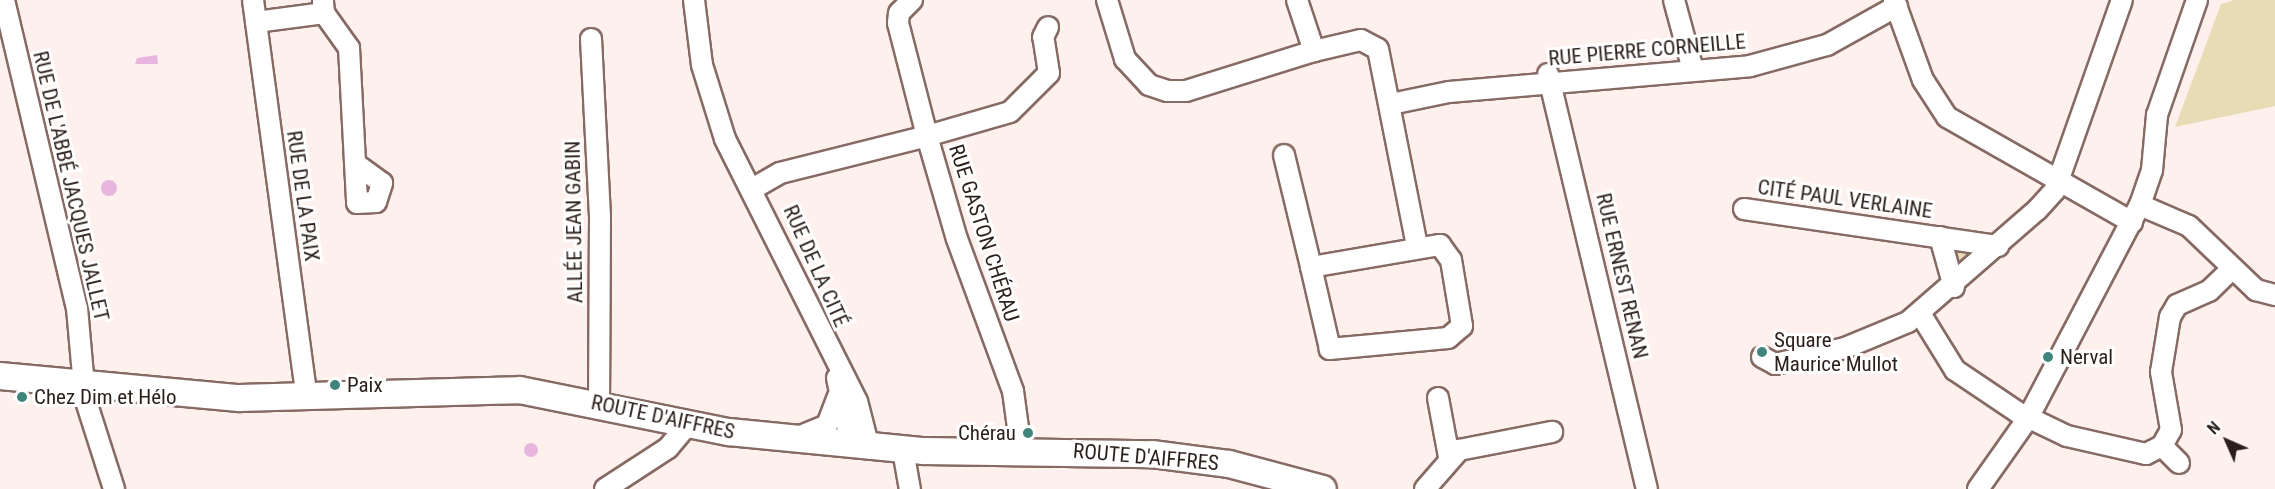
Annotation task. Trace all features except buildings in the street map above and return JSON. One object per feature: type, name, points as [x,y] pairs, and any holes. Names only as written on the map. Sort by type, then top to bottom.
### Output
[{"type":"main road","name":"ROUTE D'AIFFRES","points":[[0,376],[193,396],[307,398],[520,390],[689,423],[790,439],[903,450],[1021,450],[1201,459],[1310,488]]},
{"type":"street","name":"RUE DE L'ABBÉ JACQUES JALLET","points":[[4,0],[76,308],[85,384],[114,489]]},
{"type":"street","name":"RUE DE LA PAIX","points":[[253,0],[307,398]]},
{"type":"street","name":"RUE DE LA CITÉ","points":[[694,0],[702,65],[722,127],[749,166],[754,188],[834,363],[857,401],[864,447]]},
{"type":"street","points":[[912,0],[899,13],[898,23],[927,136],[1010,112],[1049,74],[1043,38],[1048,27]]},
{"type":"street","points":[[1107,0],[1125,59],[1149,85],[1167,91],[1186,90],[1351,40],[1371,43],[1383,59],[1417,246]]},
{"type":"street","points":[[1297,0],[1314,51]]},
{"type":"street","points":[[1674,0],[1693,70]]},
{"type":"street","points":[[1770,360],[1845,348],[1921,315],[1998,246],[2055,190],[2056,179],[2122,0]]},
{"type":"street","points":[[1978,489],[2028,418],[2136,214],[2152,170],[2157,115],[2197,0]]},
{"type":"street","points":[[1895,3],[1938,108],[2056,179],[2136,214],[2189,226],[2261,294],[2275,295]]},
{"type":"street","name":"RUE PIERRE CORNEILLE","points":[[1391,104],[1449,92],[1550,79],[1750,66],[1803,53],[1895,3]]},
{"type":"street","points":[[256,22],[324,7],[349,48],[357,165]]},
{"type":"street","name":"ALLÉE JEAN GABIN","points":[[591,39],[600,217],[599,404]]},
{"type":"street","name":"RUE ERNEST RENAN","points":[[1550,79],[1647,489]]},
{"type":"street","name":"RUE GASTON CHÉRAU","points":[[754,188],[780,172],[927,136],[957,239],[1013,391],[1021,450]]},
{"type":"street","points":[[1284,154],[1330,349],[1448,338],[1464,321],[1449,254],[1440,244],[1417,246],[1311,267]]},
{"type":"street","name":"CITÉ PAUL VERLAINE","points":[[1744,209],[1998,246]]},
{"type":"street","name":"CITÉ PAUL VERLAINE","points":[[1940,237],[1954,287]]},
{"type":"street","points":[[1921,315],[1955,370],[2028,418],[2067,436],[2139,453],[2162,446],[2171,430],[2161,372],[2170,316],[2177,305],[2209,291],[2233,268]]},
{"type":"street","name":"RUE DE LA CITÉ","points":[[834,363],[846,423],[864,447]]},
{"type":"street","name":"RUE DE LA CITÉ","points":[[790,439],[826,425],[837,411],[839,387]]},
{"type":"street","points":[[1438,398],[1449,457]]},
{"type":"street","points":[[605,489],[668,448],[689,423]]},
{"type":"street","points":[[1425,489],[1449,457],[1475,444],[1552,432]]},
{"type":"street","points":[[2162,446],[2179,463]]},
{"type":"street","points":[[903,450],[910,489]]},
{"type":"shaded area","points":[[2234,0],[2275,0],[2275,106],[2175,127],[2221,4]]},
{"type":"shaded area","points":[[157,55],[158,64],[135,64],[137,58]]},
{"type":"shaded area","points":[[109,180],[115,182],[117,188],[115,194],[109,196],[103,194],[101,188],[103,182]]},
{"type":"shaded area","points":[[1954,247],[1974,253],[1959,270],[1951,250]]},
{"type":"shaded area","points":[[531,443],[536,445],[538,450],[536,455],[531,457],[526,455],[524,450],[526,445]]},
{"type":"place","name":"Square Maurice Mullot","points":[[1762,352]]},
{"type":"place","name":"Nerval","points":[[2048,357]]},
{"type":"place","name":"Paix","points":[[335,385]]},
{"type":"place","name":"Chez Dim et Hélo","points":[[22,397]]},
{"type":"place","name":"Chérau","points":[[1028,433]]}]
